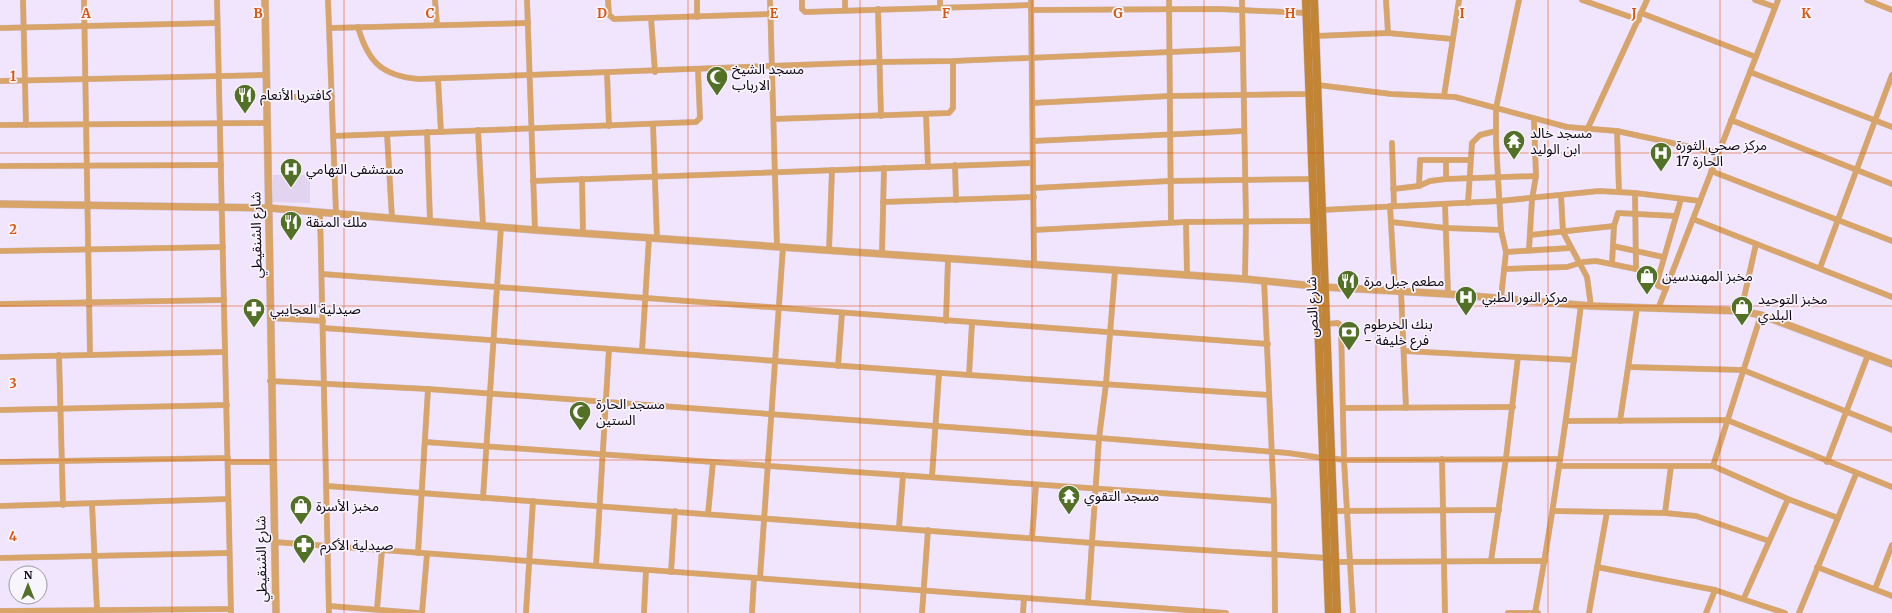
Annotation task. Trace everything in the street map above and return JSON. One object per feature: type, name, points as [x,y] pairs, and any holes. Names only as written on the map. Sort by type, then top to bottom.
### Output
[{"type":"main road","name":"شارع النص","points":[[1306,0],[1315,91],[1322,210],[1321,287],[1329,613]]},
{"type":"main road","name":"شارع النص","points":[[1314,0],[1316,36],[1314,179],[1315,221],[1326,324],[1328,361],[1326,458],[1333,511],[1337,613]]},
{"type":"street","points":[[23,0],[26,124]]},
{"type":"street","points":[[84,0],[90,355]]},
{"type":"street","points":[[0,610],[97,609],[125,611],[231,611],[217,0]]},
{"type":"street","name":"شارع الشنقيطي","points":[[265,0],[270,381],[276,613]]},
{"type":"street","points":[[328,0],[336,213]]},
{"type":"street","points":[[435,0],[437,25]]},
{"type":"street","points":[[527,0],[535,230]]},
{"type":"street","points":[[608,0],[609,15],[612,19],[771,14]]},
{"type":"street","points":[[697,0],[697,17]]},
{"type":"street","points":[[752,613],[764,518],[780,308],[780,247],[775,172],[770,0]]},
{"type":"street","points":[[802,0],[803,11],[1031,5],[1307,13]]},
{"type":"street","points":[[845,0],[845,10]]},
{"type":"street","points":[[940,0],[940,8]]},
{"type":"street","points":[[1169,0],[1171,222]]},
{"type":"street","points":[[1242,0],[1243,131],[1246,220],[1245,279]]},
{"type":"street","points":[[1386,0],[1388,33]]},
{"type":"street","points":[[1444,96],[1459,0]]},
{"type":"street","points":[[1501,298],[1506,252],[1501,230],[1496,108],[1519,0]]},
{"type":"street","points":[[1582,0],[1638,20]]},
{"type":"street","points":[[1586,130],[1647,0]]},
{"type":"street","points":[[1755,0],[1775,7]]},
{"type":"street","points":[[1658,309],[1778,0]]},
{"type":"street","points":[[1867,0],[1892,10]]},
{"type":"street","points":[[1031,5],[1034,266]]},
{"type":"street","points":[[878,9],[881,116]]},
{"type":"street","points":[[1641,13],[1756,57]]},
{"type":"street","points":[[651,18],[654,72]]},
{"type":"street","points":[[330,28],[528,22]]},
{"type":"street","points":[[0,28],[217,23]]},
{"type":"street","points":[[358,27],[363,46],[369,56],[384,69],[408,78],[438,79],[654,72],[879,62],[953,61],[1242,49]]},
{"type":"street","points":[[1316,36],[1388,33],[1452,39]]},
{"type":"street","points":[[774,119],[948,113],[953,111],[953,61]]},
{"type":"street","points":[[333,136],[696,122],[699,120],[698,70]]},
{"type":"street","points":[[1750,72],[1892,127]]},
{"type":"street","points":[[606,73],[609,126]]},
{"type":"street","points":[[0,81],[265,75]]},
{"type":"street","points":[[1820,268],[1892,75]]},
{"type":"street","points":[[438,79],[441,132]]},
{"type":"street","points":[[1032,103],[1315,91],[1444,96],[1469,100],[1534,120],[1586,130],[1617,131],[1718,153]]},
{"type":"street","points":[[266,97],[332,97]]},
{"type":"street","points":[[926,114],[928,166]]},
{"type":"street","points":[[1529,250],[1532,199],[1536,176],[1534,120]]},
{"type":"street","points":[[1731,120],[1892,184]]},
{"type":"street","points":[[0,125],[266,123]]},
{"type":"street","points":[[653,124],[657,238]]},
{"type":"street","points":[[478,130],[483,225]]},
{"type":"street","points":[[1033,141],[1243,131]]},
{"type":"street","points":[[1468,203],[1471,148],[1474,139],[1480,135],[1496,131]]},
{"type":"street","points":[[1617,131],[1619,192]]},
{"type":"street","points":[[427,132],[430,221]]},
{"type":"street","points":[[387,134],[392,218]]},
{"type":"street","points":[[1392,143],[1393,189],[1391,222],[1405,352],[1406,408]]},
{"type":"street","points":[[1419,186],[1419,160],[1470,160]]},
{"type":"street","points":[[1446,160],[1446,179]]},
{"type":"street","points":[[533,181],[1033,163]]},
{"type":"street","points":[[0,166],[221,165]]},
{"type":"street","points":[[955,166],[956,200]]},
{"type":"street","points":[[882,254],[884,168]]},
{"type":"street","points":[[829,250],[832,170]]},
{"type":"street","points":[[1711,171],[1892,241]]},
{"type":"street","points":[[1393,189],[1419,186],[1430,181],[1446,179],[1536,176]]},
{"type":"street","points":[[582,179],[583,233]]},
{"type":"street","points":[[1034,188],[1170,181],[1314,179]]},
{"type":"street","points":[[1322,210],[1532,199],[1593,192],[1636,193],[1700,201]]},
{"type":"street","points":[[1636,193],[1634,213],[1636,269]]},
{"type":"street","points":[[1561,196],[1563,232],[1570,248],[1587,277],[1591,306]]},
{"type":"street","points":[[883,202],[1034,197]]},
{"type":"street","points":[[1666,290],[1658,286],[1658,276],[1680,199]]},
{"type":"street","points":[[0,204],[222,206],[268,208],[502,226],[535,230],[829,250],[1034,266],[1264,280],[1321,287],[1448,294],[1591,306],[1741,311],[1761,315],[1892,364]]},
{"type":"street","points":[[1445,204],[1448,294]]},
{"type":"street","points":[[320,212],[329,613]]},
{"type":"street","points":[[1612,264],[1614,226],[1618,213],[1675,216]]},
{"type":"street","points":[[1693,219],[1892,297]]},
{"type":"street","points":[[1034,230],[1171,222],[1246,220],[1315,221]]},
{"type":"street","points":[[1186,222],[1187,275]]},
{"type":"street","points":[[1391,222],[1446,228],[1501,230]]},
{"type":"street","points":[[483,498],[502,226]]},
{"type":"street","points":[[1530,235],[1614,226]]},
{"type":"street","points":[[642,351],[649,238]]},
{"type":"street","points":[[1741,311],[1756,244]]},
{"type":"street","points":[[1613,246],[1663,257]]},
{"type":"street","points":[[0,252],[223,248]]},
{"type":"street","points":[[1506,252],[1570,248]]},
{"type":"street","points":[[946,320],[948,259]]},
{"type":"street","points":[[1504,269],[1567,267],[1580,263],[1596,261],[1636,269],[1658,276]]},
{"type":"street","points":[[1088,602],[1099,438],[1106,384],[1115,271]]},
{"type":"street","points":[[322,274],[1268,344]]},
{"type":"street","points":[[1264,280],[1274,502],[1275,613]]},
{"type":"street","points":[[0,304],[224,300]]},
{"type":"street","points":[[1536,613],[1553,511],[1559,459],[1567,420],[1581,305]]},
{"type":"street","points":[[1620,421],[1637,308]]},
{"type":"street","points":[[838,366],[842,313]]},
{"type":"street","points":[[1713,466],[1726,420],[1761,315]]},
{"type":"street","points":[[270,318],[322,321]]},
{"type":"street","points":[[969,375],[972,323]]},
{"type":"street","points":[[1326,324],[1338,323],[1341,326],[1344,460],[1353,613]]},
{"type":"street","points":[[323,328],[838,366],[1270,395]]},
{"type":"street","points":[[596,566],[610,349]]},
{"type":"street","points":[[0,357],[226,352]]},
{"type":"street","points":[[1405,352],[1574,360]]},
{"type":"street","points":[[59,355],[63,505]]},
{"type":"street","points":[[1827,462],[1868,355]]},
{"type":"street","points":[[1491,561],[1513,407],[1518,357]]},
{"type":"street","points":[[1328,361],[1341,361]]},
{"type":"street","points":[[1629,368],[1743,370],[1892,430]]},
{"type":"street","points":[[932,477],[939,373]]},
{"type":"street","points":[[270,381],[428,388],[1099,438],[1272,452],[1344,460],[1506,458],[1559,459]]},
{"type":"street","points":[[418,553],[428,388]]},
{"type":"street","points":[[0,410],[227,404]]},
{"type":"street","points":[[1343,408],[1513,407]]},
{"type":"street","points":[[1567,420],[1726,420],[1856,474],[1892,487]]},
{"type":"street","points":[[425,442],[1274,502]]},
{"type":"street","points":[[1442,459],[1445,613]]},
{"type":"street","points":[[0,462],[228,460],[272,462]]},
{"type":"street","points":[[708,514],[713,462]]},
{"type":"street","points":[[1559,466],[1713,466],[1788,499],[1838,518]]},
{"type":"street","points":[[1665,513],[1672,466]]},
{"type":"street","points":[[1799,613],[1856,474]]},
{"type":"street","points":[[899,528],[903,475]]},
{"type":"street","points":[[1032,538],[1036,485]]},
{"type":"street","points":[[327,486],[1093,543],[1327,558]]},
{"type":"street","points":[[0,506],[228,499]]},
{"type":"street","points":[[1744,598],[1788,499]]},
{"type":"street","points":[[526,613],[533,501]]},
{"type":"street","points":[[92,504],[97,609]]},
{"type":"street","points":[[1333,511],[1499,510]]},
{"type":"street","points":[[671,572],[675,511]]},
{"type":"street","points":[[1553,511],[1665,513],[1703,517],[1769,541]]},
{"type":"street","points":[[1589,613],[1607,512]]},
{"type":"street","points":[[922,613],[928,530]]},
{"type":"street","points":[[274,542],[1088,602],[1191,612],[1226,613]]},
{"type":"street","points":[[1875,589],[1892,545]]},
{"type":"street","points":[[376,609],[382,550]]},
{"type":"street","points":[[0,558],[229,553]]},
{"type":"street","points":[[422,613],[427,554]]},
{"type":"street","points":[[1335,562],[1545,561]]},
{"type":"street","points":[[1597,567],[1715,590],[1744,598],[1785,613]]},
{"type":"street","points":[[1817,567],[1892,596]]},
{"type":"street","points":[[644,613],[646,570]]},
{"type":"street","points":[[1706,613],[1715,590]]},
{"type":"street","points":[[1023,613],[1024,598]]},
{"type":"street","points":[[329,606],[418,613]]},
{"type":"street","points":[[1508,613],[1539,613]]},
{"type":"shaded area","name":"مستشفى التهامي","points":[[273,175],[310,175],[310,203],[272,202]]},
{"type":"place","name":"مسجد الشيخ الارباب","points":[[717,96]]},
{"type":"place","name":"كافتريا الأنعام","points":[[245,114]]},
{"type":"place","name":"مسجد خالد ابن الوليد","points":[[1514,160]]},
{"type":"place","name":"مركز صحي الثورة الحارة 17","points":[[1661,172]]},
{"type":"place","name":"مستشفى التهامي","points":[[291,188]]},
{"type":"place","name":"ملك المنقة","points":[[291,242]]},
{"type":"place","name":"مخبز المهندسين","points":[[1647,296]]},
{"type":"place","name":"مطعم جبل مرة","points":[[1348,300]]},
{"type":"place","name":"مركز النور الطبي","points":[[1466,316]]},
{"type":"place","name":"مخبز التوحيد البلدي","points":[[1742,326]]},
{"type":"place","name":"صيدلية العجايبي","points":[[254,328]]},
{"type":"place","name":"بنك الخرطوم - فرع خليفة","points":[[1349,352]]},
{"type":"place","name":"مسجد الحارة الستين","points":[[580,432]]},
{"type":"place","name":"مسجد التقوي","points":[[1069,516]]},
{"type":"place","name":"مخبز الأسرة","points":[[301,526]]},
{"type":"place","name":"صيدلية الأكرم","points":[[304,564]]}]
